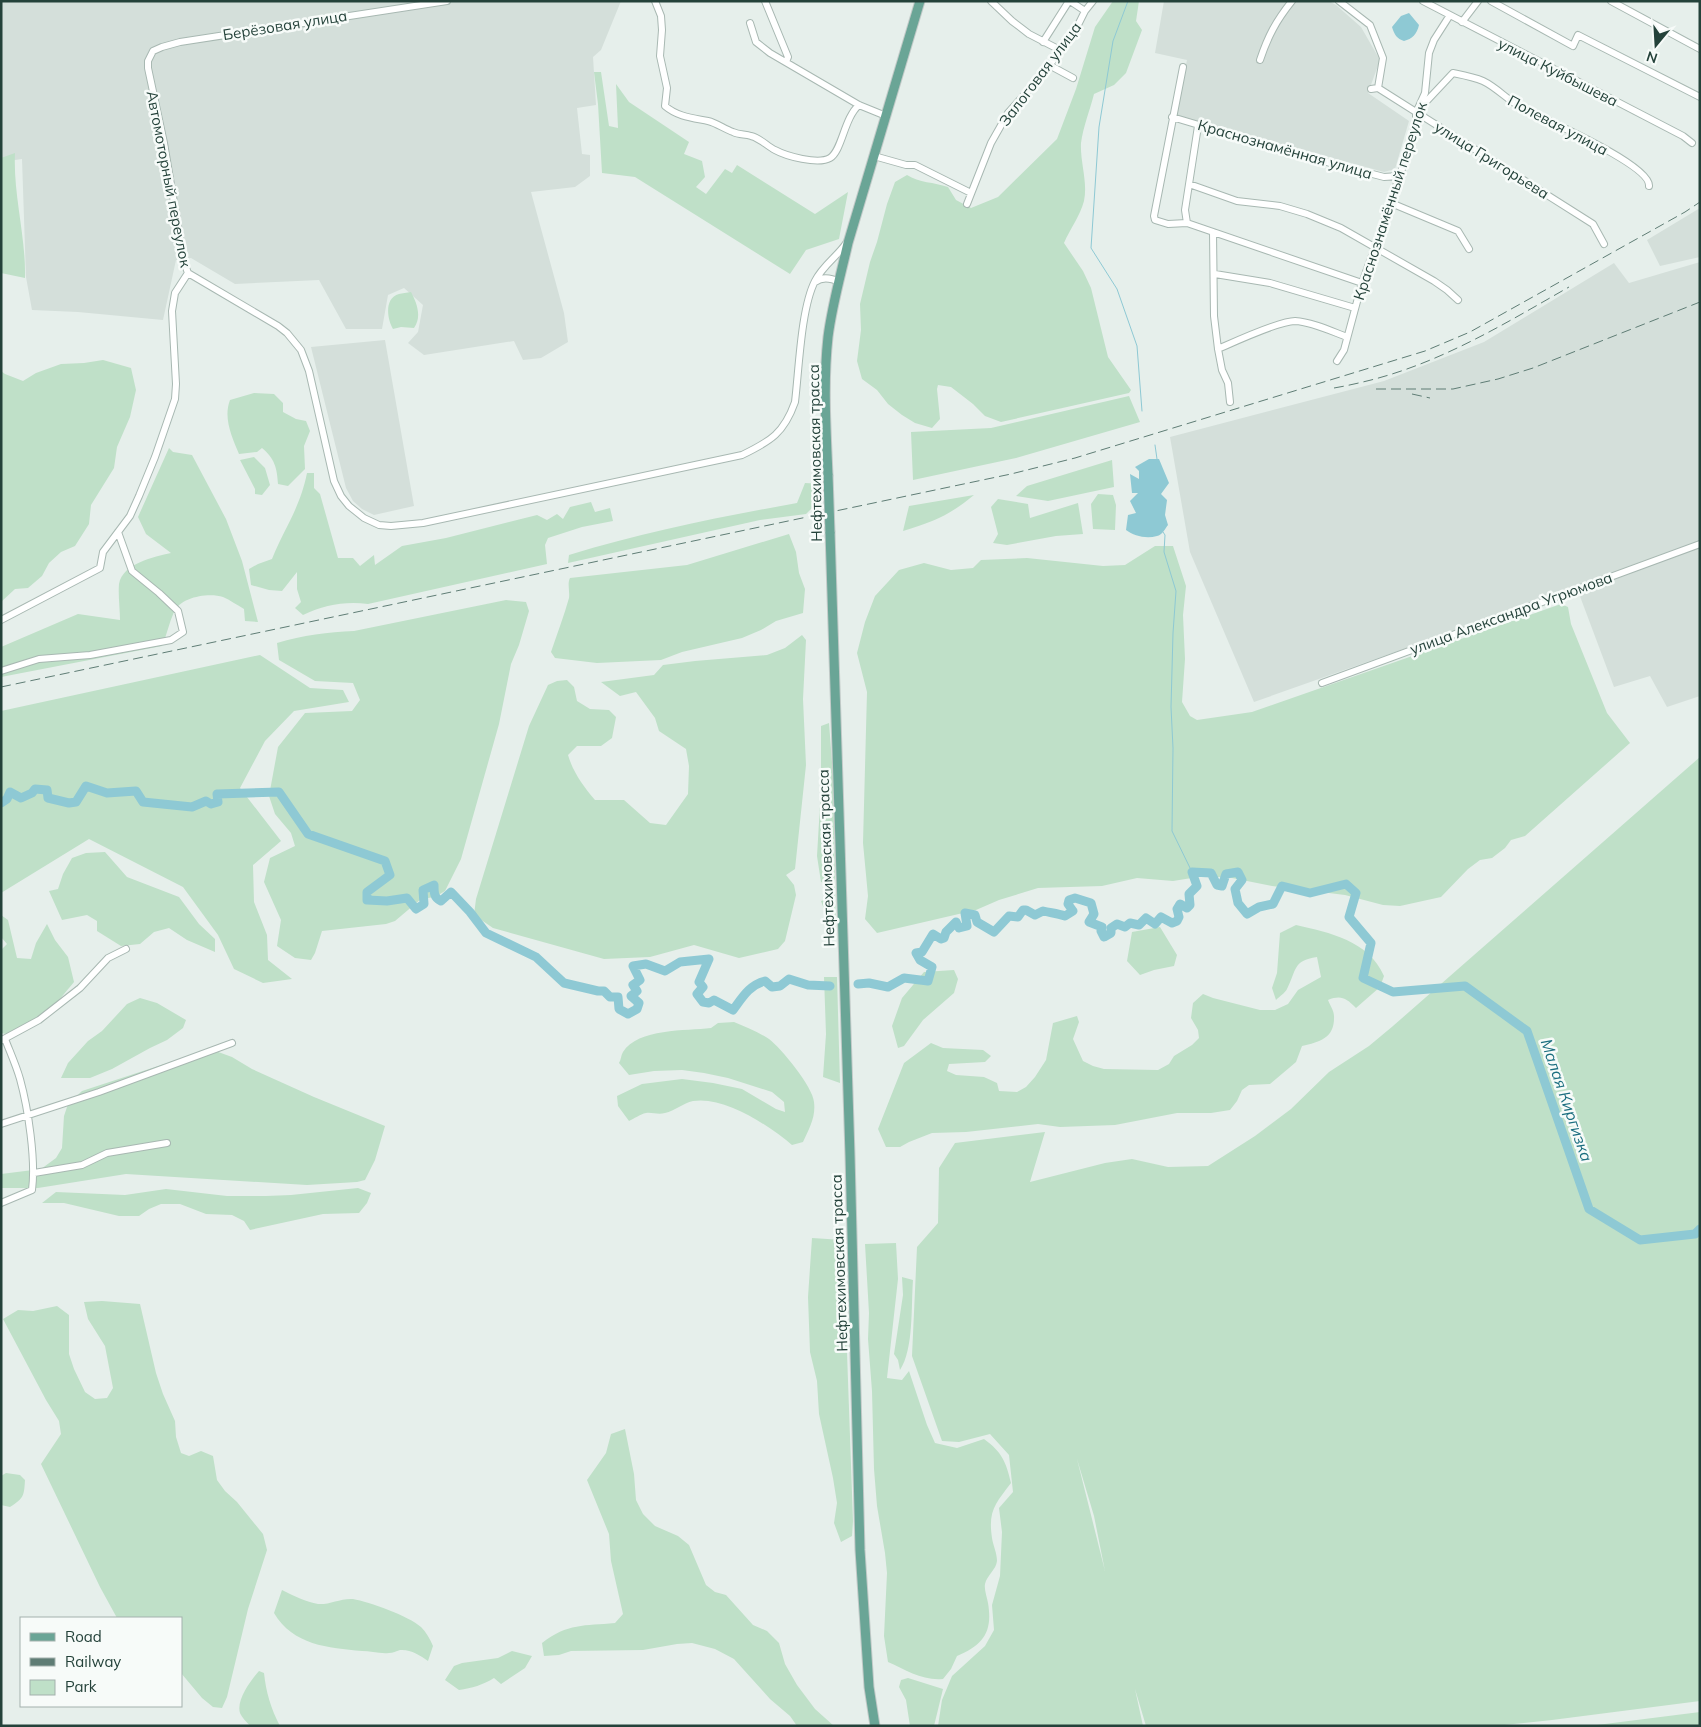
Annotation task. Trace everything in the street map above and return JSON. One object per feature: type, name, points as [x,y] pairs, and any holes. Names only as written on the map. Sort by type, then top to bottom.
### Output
[{"type":"main road","name":"Нефтехимовская трасса","points":[[875,1726],[869,1687],[860,1550],[850,1154],[825,401],[828,336],[839,282],[920,1]]},
{"type":"street","name":"Берёзовая улица","points":[[153,51],[162,47],[204,38],[447,1]]},
{"type":"street","points":[[655,1],[661,16],[660,56],[667,88],[665,106],[683,116],[707,121],[733,133],[751,136],[776,151],[802,158],[826,160],[833,156],[848,119],[853,110],[859,105]]},
{"type":"street","points":[[765,1],[788,57],[786,62]]},
{"type":"street","points":[[991,1],[1012,21],[1043,42],[1060,50]]},
{"type":"street","points":[[1043,42],[1069,1],[1085,11]]},
{"type":"street","name":"Залоговая улица","points":[[967,204],[991,143],[1008,113],[1049,65],[1093,1]]},
{"type":"street","points":[[1260,60],[1266,39],[1277,20],[1292,1]]},
{"type":"street","name":"улица Григорьева","points":[[1339,1],[1370,25],[1383,58],[1375,89],[1593,224],[1604,244]]},
{"type":"street","name":"улица Куйбышева","points":[[1423,1],[1683,136],[1692,143]]},
{"type":"street","points":[[1462,22],[1478,1]]},
{"type":"street","points":[[1491,1],[1573,46],[1578,35],[1700,97]]},
{"type":"street","points":[[1611,1],[1700,49]]},
{"type":"street","name":"Краснознамённый переулок","points":[[1338,361],[1348,337],[1362,282],[1408,155],[1416,123],[1416,113],[1426,93],[1429,53],[1434,40],[1450,15]]},
{"type":"street","points":[[750,23],[756,42],[770,53],[859,105],[886,116]]},
{"type":"street","name":"Автомоторный переулок","points":[[1,620],[100,568],[103,552],[130,516],[139,496],[155,458],[175,399],[176,384],[172,310],[175,293],[188,273],[183,256],[164,142],[148,68],[148,61],[153,51]]},
{"type":"street","points":[[1049,65],[1073,78]]},
{"type":"street","points":[[1183,67],[1172,117],[1154,216],[1155,220],[1168,224],[1187,223],[1362,282]]},
{"type":"street","name":"Полевая улица","points":[[1416,113],[1454,73],[1465,75],[1484,82],[1522,108],[1572,131],[1637,169],[1648,180],[1649,186]]},
{"type":"street","name":"Краснознамённая улица","points":[[1172,117],[1296,154],[1384,177],[1399,176]]},
{"type":"street","points":[[1187,223],[1185,210],[1198,126]]},
{"type":"street","points":[[874,156],[906,165],[915,165],[971,193]]},
{"type":"street","points":[[1190,184],[1237,201],[1280,206],[1307,214],[1341,228],[1434,281],[1458,300]]},
{"type":"street","points":[[1391,204],[1458,231],[1469,249]]},
{"type":"street","points":[[1213,232],[1214,316],[1218,349],[1222,370],[1228,383],[1230,402]]},
{"type":"street","points":[[188,273],[278,326],[301,350],[309,371],[336,486],[348,506],[364,518],[379,525],[391,526],[423,522],[742,455],[762,445],[776,436],[790,417],[795,402],[808,299],[814,283],[822,270],[845,245],[851,235]]},
{"type":"street","points":[[1214,274],[1270,283],[1355,308]]},
{"type":"street","points":[[814,283],[820,279],[827,278],[839,282]]},
{"type":"street","points":[[1218,349],[1272,328],[1296,321],[1348,337]]},
{"type":"street","points":[[1,671],[39,659],[90,655],[171,640],[183,632],[178,611],[132,572],[118,532]]},
{"type":"street","name":"улица Александра Угрюмова","points":[[1322,684],[1700,544]]},
{"type":"street","points":[[1,1203],[32,1190],[34,1173],[20,1079],[3,1039],[39,1020],[80,988],[108,958],[126,949]]},
{"type":"street","points":[[1,1124],[98,1092],[232,1043]]},
{"type":"street","points":[[34,1173],[82,1165],[107,1153],[167,1143]]},
{"type":"shaded area","points":[[1,1],[621,1],[601,50],[593,57],[596,105],[577,108],[582,154],[590,155],[590,176],[575,187],[531,192],[564,313],[568,342],[541,358],[523,360],[514,341],[424,355],[408,343],[418,332],[423,305],[404,288],[388,295],[382,329],[346,329],[319,280],[235,284],[191,258],[176,260],[163,320],[78,312],[32,310],[26,277],[22,159],[1,162]]},
{"type":"shaded area","points":[[1164,1],[1329,1],[1336,5],[1361,27],[1380,60],[1368,93],[1409,121],[1395,169],[1384,172],[1175,115],[1187,60],[1155,53]]},
{"type":"shaded area","points":[[1700,208],[1700,257],[1660,266],[1647,240]]},
{"type":"shaded area","points":[[1700,262],[1700,696],[1667,707],[1650,676],[1614,687],[1578,591],[1568,591],[1254,702],[1190,552],[1170,437],[1384,381],[1484,342],[1614,263],[1629,283]]},
{"type":"shaded area","points":[[385,340],[414,506],[374,515],[362,509],[353,501],[346,488],[311,347]]},
{"type":"green space","points":[[1113,1],[1139,1],[1136,21],[1142,30],[1126,73],[1114,85],[1094,94],[1081,143],[1085,187],[1084,201],[1064,243],[1083,271],[1091,288],[1108,357],[1131,390],[1129,393],[1001,422],[985,416],[951,387],[938,385],[940,419],[932,428],[915,423],[888,404],[877,390],[862,379],[857,361],[861,330],[860,304],[870,262],[895,182],[907,175],[917,180],[948,187],[956,200],[971,208],[998,197],[1057,139],[1076,89],[1095,27]]},
{"type":"green space","points":[[594,72],[601,72],[609,126],[618,128],[616,84],[629,102],[689,142],[684,154],[702,161],[705,177],[696,187],[706,194],[725,169],[732,173],[737,165],[815,214],[848,192],[839,239],[806,250],[790,274],[635,177],[602,173]]},
{"type":"green space","points":[[15,153],[25,278],[1,273],[1,158]]},
{"type":"green space","points":[[411,292],[418,310],[416,324],[414,328],[401,327],[393,329],[388,315],[389,304],[394,296]]},
{"type":"green space","points":[[103,360],[131,368],[136,390],[130,417],[117,447],[114,468],[91,505],[89,524],[75,546],[61,552],[49,563],[42,576],[28,588],[15,589],[1,602],[1,371],[23,381],[36,373],[61,364]]},
{"type":"green space","points":[[254,393],[274,394],[283,403],[283,412],[296,419],[306,421],[310,431],[304,446],[305,469],[288,486],[278,484],[274,464],[270,456],[262,448],[257,452],[239,454],[234,441],[227,414],[230,400]]},
{"type":"green space","points":[[1129,396],[1140,422],[1016,458],[913,480],[911,432],[991,428]]},
{"type":"green space","points":[[169,448],[173,452],[192,455],[226,519],[242,561],[258,622],[245,621],[244,609],[223,597],[210,595],[196,597],[188,599],[177,607],[162,646],[1,677],[1,647],[78,614],[120,620],[119,584],[126,571],[140,562],[171,553],[146,534],[138,517]]},
{"type":"green space","points":[[254,457],[265,468],[270,485],[262,495],[255,494],[255,489],[240,460]]},
{"type":"green space","points":[[1112,460],[1114,487],[1048,501],[1016,496],[1027,486]]},
{"type":"green space","points":[[307,473],[314,473],[314,488],[320,494],[338,558],[353,558],[360,566],[374,555],[375,565],[402,546],[446,538],[537,515],[547,520],[557,514],[563,519],[570,507],[591,502],[595,512],[610,508],[613,521],[582,527],[548,538],[545,545],[547,564],[368,604],[351,603],[335,605],[303,615],[295,608],[301,602],[297,589],[297,572],[282,591],[251,585],[249,569],[272,559],[296,507]]},
{"type":"green space","points":[[805,483],[822,484],[822,510],[812,508],[806,514],[760,520],[568,563],[569,555],[625,539],[797,503]]},
{"type":"green space","points":[[1098,494],[1113,495],[1116,505],[1115,530],[1093,529],[1091,504]]},
{"type":"green space","points":[[974,495],[941,517],[903,531],[909,506]]},
{"type":"green space","points":[[998,499],[1028,504],[1030,518],[1078,503],[1083,534],[1056,536],[1007,545],[993,543],[998,534],[991,507]]},
{"type":"green space","points":[[789,534],[796,552],[799,573],[805,589],[803,613],[776,621],[742,638],[682,652],[661,660],[597,663],[555,658],[551,652],[569,598],[570,578],[687,565]]},
{"type":"green space","points":[[1155,546],[1173,546],[1186,586],[1183,615],[1185,659],[1182,702],[1190,716],[1197,720],[1252,712],[1561,604],[1568,607],[1571,624],[1607,713],[1630,743],[1525,836],[1511,840],[1505,848],[1492,858],[1480,860],[1468,869],[1441,897],[1400,906],[1383,905],[1345,895],[1272,886],[1227,877],[1198,877],[1173,881],[1137,878],[1102,886],[1038,888],[999,900],[976,910],[877,933],[865,919],[868,896],[863,843],[867,692],[857,653],[865,622],[875,596],[899,570],[924,563],[951,570],[973,568],[981,560],[1027,558],[1103,566],[1125,565]]},
{"type":"green space","points":[[506,600],[526,602],[529,611],[511,664],[499,724],[461,859],[445,891],[435,897],[421,899],[395,921],[386,924],[322,931],[311,960],[295,958],[277,946],[281,920],[264,882],[270,858],[295,846],[291,833],[275,814],[269,796],[278,747],[305,713],[352,711],[360,700],[353,683],[315,681],[279,660],[277,643],[316,634],[354,631]]},
{"type":"green space","points":[[802,635],[806,640],[803,699],[806,765],[795,869],[786,875],[794,885],[796,895],[785,941],[778,949],[739,958],[694,945],[650,957],[604,959],[493,928],[474,915],[476,899],[529,726],[548,685],[557,681],[567,680],[574,687],[577,701],[590,709],[609,710],[616,717],[612,738],[601,746],[577,746],[568,755],[579,779],[595,800],[624,800],[650,823],[666,825],[688,794],[689,766],[686,749],[659,731],[655,718],[636,692],[620,696],[601,682],[654,675],[663,665],[767,655],[785,648]]},
{"type":"green space","points":[[260,655],[310,688],[343,690],[349,702],[294,711],[265,741],[240,788],[281,841],[253,865],[254,902],[267,935],[268,960],[292,979],[263,983],[234,969],[218,935],[183,887],[89,839],[1,893],[1,711]]},
{"type":"green space","points":[[829,723],[833,775],[836,934],[821,901],[828,899],[828,884],[821,882],[817,856],[821,788],[821,726]]},
{"type":"green space","points":[[1700,757],[1700,1701],[1495,1726],[1146,1726],[1135,1689],[1143,1726],[938,1726],[942,1700],[952,1676],[985,1646],[994,1630],[992,1605],[1000,1576],[1002,1532],[999,1508],[1013,1492],[1009,1455],[990,1434],[959,1442],[942,1441],[912,1356],[917,1247],[938,1223],[939,1168],[955,1143],[1045,1132],[1030,1182],[1105,1163],[1132,1159],[1168,1167],[1208,1166],[1255,1136],[1291,1109],[1329,1072],[1369,1046]],"holes":[[[1077,1459],[1094,1516],[1105,1571]]]},
{"type":"green space","points":[[105,852],[127,877],[179,897],[199,924],[215,939],[215,952],[187,940],[169,928],[154,932],[140,944],[121,946],[97,931],[97,921],[87,915],[62,920],[49,891],[58,889],[63,874],[72,858],[86,853]]},
{"type":"green space","points":[[1,915],[8,920],[17,958],[31,959],[36,943],[47,924],[55,940],[68,957],[74,982],[42,1017],[22,1031],[12,1034],[1,1033],[1,950],[7,944],[1,937]]},
{"type":"green space","points":[[1296,925],[1335,935],[1358,946],[1377,964],[1384,976],[1380,987],[1356,1008],[1343,998],[1328,1000],[1334,1016],[1334,1023],[1329,1034],[1320,1041],[1302,1046],[1296,1062],[1270,1084],[1249,1085],[1242,1090],[1230,1110],[1211,1113],[1177,1113],[1115,1125],[1060,1127],[1038,1124],[966,1132],[932,1133],[900,1147],[886,1147],[878,1129],[904,1063],[931,1043],[943,1048],[983,1050],[991,1056],[985,1062],[949,1064],[947,1071],[956,1075],[984,1077],[997,1083],[999,1091],[1017,1092],[1026,1087],[1046,1060],[1053,1023],[1077,1016],[1079,1022],[1073,1039],[1083,1061],[1104,1069],[1158,1070],[1169,1064],[1174,1056],[1192,1045],[1199,1038],[1198,1030],[1191,1018],[1193,1003],[1203,994],[1260,1010],[1275,1010],[1288,1004],[1298,990],[1321,977],[1317,957],[1303,961],[1296,967],[1286,990],[1276,1000],[1272,988],[1277,973],[1280,933]]},
{"type":"green space","points":[[1160,927],[1177,955],[1174,966],[1140,975],[1127,961],[1132,932]]},
{"type":"green space","points":[[954,970],[958,979],[954,993],[923,1020],[904,1046],[898,1048],[892,1026],[902,998],[924,972]]},
{"type":"green space","points":[[824,977],[837,977],[840,1083],[823,1077],[826,1034]]},
{"type":"green space","points":[[140,998],[157,1003],[186,1020],[183,1028],[167,1040],[112,1069],[90,1078],[61,1078],[68,1063],[88,1041],[102,1031],[127,1004]]},
{"type":"green space","points":[[734,1022],[769,1039],[796,1068],[808,1087],[814,1102],[814,1113],[803,1142],[792,1145],[759,1121],[732,1107],[705,1101],[689,1102],[672,1111],[660,1114],[648,1113],[629,1121],[618,1106],[617,1096],[642,1084],[682,1079],[742,1089],[776,1109],[785,1112],[784,1102],[772,1092],[728,1078],[682,1070],[654,1071],[629,1075],[619,1063],[623,1052],[630,1044],[651,1035],[663,1032],[711,1028],[718,1023]]},
{"type":"green space","points":[[210,1049],[232,1057],[252,1069],[314,1097],[385,1126],[375,1160],[365,1180],[307,1185],[126,1174],[38,1188],[1,1188],[1,1174],[41,1169],[56,1158],[62,1148],[64,1116],[68,1104],[82,1091]]},
{"type":"green space","points":[[358,1188],[371,1193],[367,1203],[359,1213],[323,1214],[250,1230],[244,1221],[232,1215],[206,1214],[180,1204],[161,1204],[139,1216],[119,1216],[64,1203],[42,1203],[56,1192],[125,1195],[166,1189],[227,1196],[266,1196]]},
{"type":"green space","points":[[812,1238],[843,1240],[853,1521],[852,1536],[841,1542],[834,1523],[837,1503],[819,1414],[817,1381],[810,1352],[808,1297]]},
{"type":"green space","points":[[896,1243],[898,1279],[887,1378],[902,1380],[909,1371],[935,1443],[957,1448],[984,1439],[999,1453],[1011,1483],[992,1514],[991,1529],[997,1561],[985,1584],[989,1613],[987,1630],[980,1642],[957,1656],[951,1669],[943,1679],[922,1677],[888,1662],[884,1636],[887,1573],[877,1506],[874,1469],[865,1244]]},
{"type":"green space","points":[[902,1277],[913,1280],[910,1339],[908,1351],[900,1370],[898,1360],[894,1354],[903,1295]]},
{"type":"green space","points":[[102,1301],[140,1304],[156,1373],[175,1421],[176,1437],[181,1453],[189,1456],[201,1451],[213,1456],[217,1480],[263,1534],[267,1550],[248,1609],[227,1697],[222,1708],[213,1707],[202,1698],[182,1674],[182,1617],[116,1617],[41,1464],[61,1434],[59,1421],[3,1319],[18,1310],[33,1311],[57,1306],[69,1315],[69,1354],[74,1369],[85,1392],[95,1399],[107,1398],[113,1388],[105,1346],[88,1319],[84,1302]]},
{"type":"green space","points":[[625,1429],[634,1474],[636,1500],[643,1514],[655,1526],[678,1536],[689,1545],[706,1585],[715,1592],[726,1595],[753,1625],[767,1631],[779,1643],[785,1664],[797,1685],[815,1709],[834,1726],[797,1726],[790,1716],[770,1699],[734,1659],[715,1649],[692,1643],[643,1650],[571,1651],[559,1655],[544,1656],[542,1643],[560,1632],[585,1625],[615,1623],[623,1614],[611,1561],[609,1534],[587,1480],[606,1453],[611,1434]]},
{"type":"green space","points":[[6,1473],[20,1475],[25,1480],[22,1496],[10,1507],[1,1505],[1,1476]]},
{"type":"green space","points":[[282,1590],[318,1604],[353,1599],[378,1606],[408,1618],[421,1627],[432,1643],[433,1646],[428,1661],[407,1650],[386,1653],[349,1650],[312,1643],[301,1638],[282,1624],[274,1613]]},
{"type":"green space","points":[[512,1651],[532,1656],[525,1668],[501,1684],[494,1678],[486,1683],[459,1690],[445,1680],[454,1666],[462,1663],[498,1658]]},
{"type":"green space","points":[[259,1671],[264,1673],[269,1700],[280,1726],[250,1726],[240,1713],[239,1708],[242,1696]]},
{"type":"green space","points":[[908,1678],[943,1689],[934,1726],[910,1726],[906,1700],[899,1687],[901,1680]]},
{"type":"green space","points":[[1700,1712],[1700,1726],[1589,1726]]},
{"type":"water","points":[[1409,13],[1419,25],[1414,36],[1404,41],[1396,36],[1392,27],[1401,16]]},
{"type":"water","points":[[1149,459],[1159,459],[1169,483],[1161,494],[1167,500],[1165,515],[1168,525],[1157,536],[1144,537],[1126,530],[1128,515],[1136,513],[1130,501],[1138,493],[1132,493],[1130,474],[1139,479],[1139,471],[1135,467]]},
{"type":"waterway","points":[[1128,1],[1113,41],[1099,127],[1091,248],[1117,289],[1137,346],[1142,411]]},
{"type":"waterway","points":[[1155,445],[1157,459]]},
{"type":"waterway","points":[[1163,532],[1165,535],[1164,552],[1176,591],[1171,707],[1173,748],[1172,831],[1192,872]]},
{"type":"waterway","name":"Малая Киргизка","points":[[1,803],[7,799],[10,792],[21,798],[32,793],[35,789],[47,790],[48,798],[69,803],[76,802],[86,786],[107,793],[136,791],[143,802],[192,807],[206,801],[211,804],[218,802],[217,794],[279,792],[308,834],[385,861],[390,875],[367,892],[367,900],[387,901],[407,898],[416,909],[424,904],[423,890],[434,885],[435,895],[441,901],[451,892],[486,933],[536,957],[564,983],[604,991],[610,997],[618,997],[619,1009],[628,1014],[637,1009],[639,1003],[631,996],[637,991],[633,985],[640,980],[633,966],[646,964],[665,971],[680,962],[709,959],[699,982],[703,987],[697,994],[703,1002],[709,1003],[714,1000],[733,1010],[750,989],[765,981],[772,987],[780,986],[789,979],[808,985],[830,986]]},
{"type":"waterway","name":"Малая Киргизка","points":[[858,984],[869,983],[888,987],[904,978],[928,981],[932,967],[920,960],[916,953],[922,952],[933,934],[941,939],[944,938],[946,932],[956,922],[959,928],[967,926],[965,913],[975,915],[977,922],[994,932],[1009,916],[1018,917],[1023,910],[1035,915],[1043,911],[1065,916],[1073,911],[1068,904],[1069,900],[1075,898],[1091,903],[1094,914],[1089,922],[1102,927],[1101,931],[1104,937],[1111,933],[1111,928],[1117,924],[1125,927],[1130,923],[1139,925],[1146,918],[1155,924],[1161,917],[1172,923],[1177,921],[1179,917],[1177,909],[1180,904],[1187,908],[1190,905],[1189,894],[1197,886],[1192,872],[1211,873],[1217,885],[1222,886],[1226,874],[1238,872],[1242,880],[1235,889],[1238,903],[1247,914],[1259,907],[1273,904],[1282,886],[1310,893],[1346,884],[1356,893],[1349,917],[1371,943],[1363,978],[1393,992],[1465,986],[1527,1031],[1589,1209],[1640,1240],[1695,1234],[1700,1229]]},
{"type":"railway","points":[[1,687],[1011,474],[1075,458],[1425,351],[1470,332],[1700,202]]},
{"type":"railway","points":[[1334,388],[1371,380],[1423,363],[1497,328],[1569,287]]},
{"type":"railway","points":[[1376,389],[1453,389],[1498,379],[1533,368],[1700,302]]},
{"type":"railway","points":[[1412,394],[1430,398]]}]
